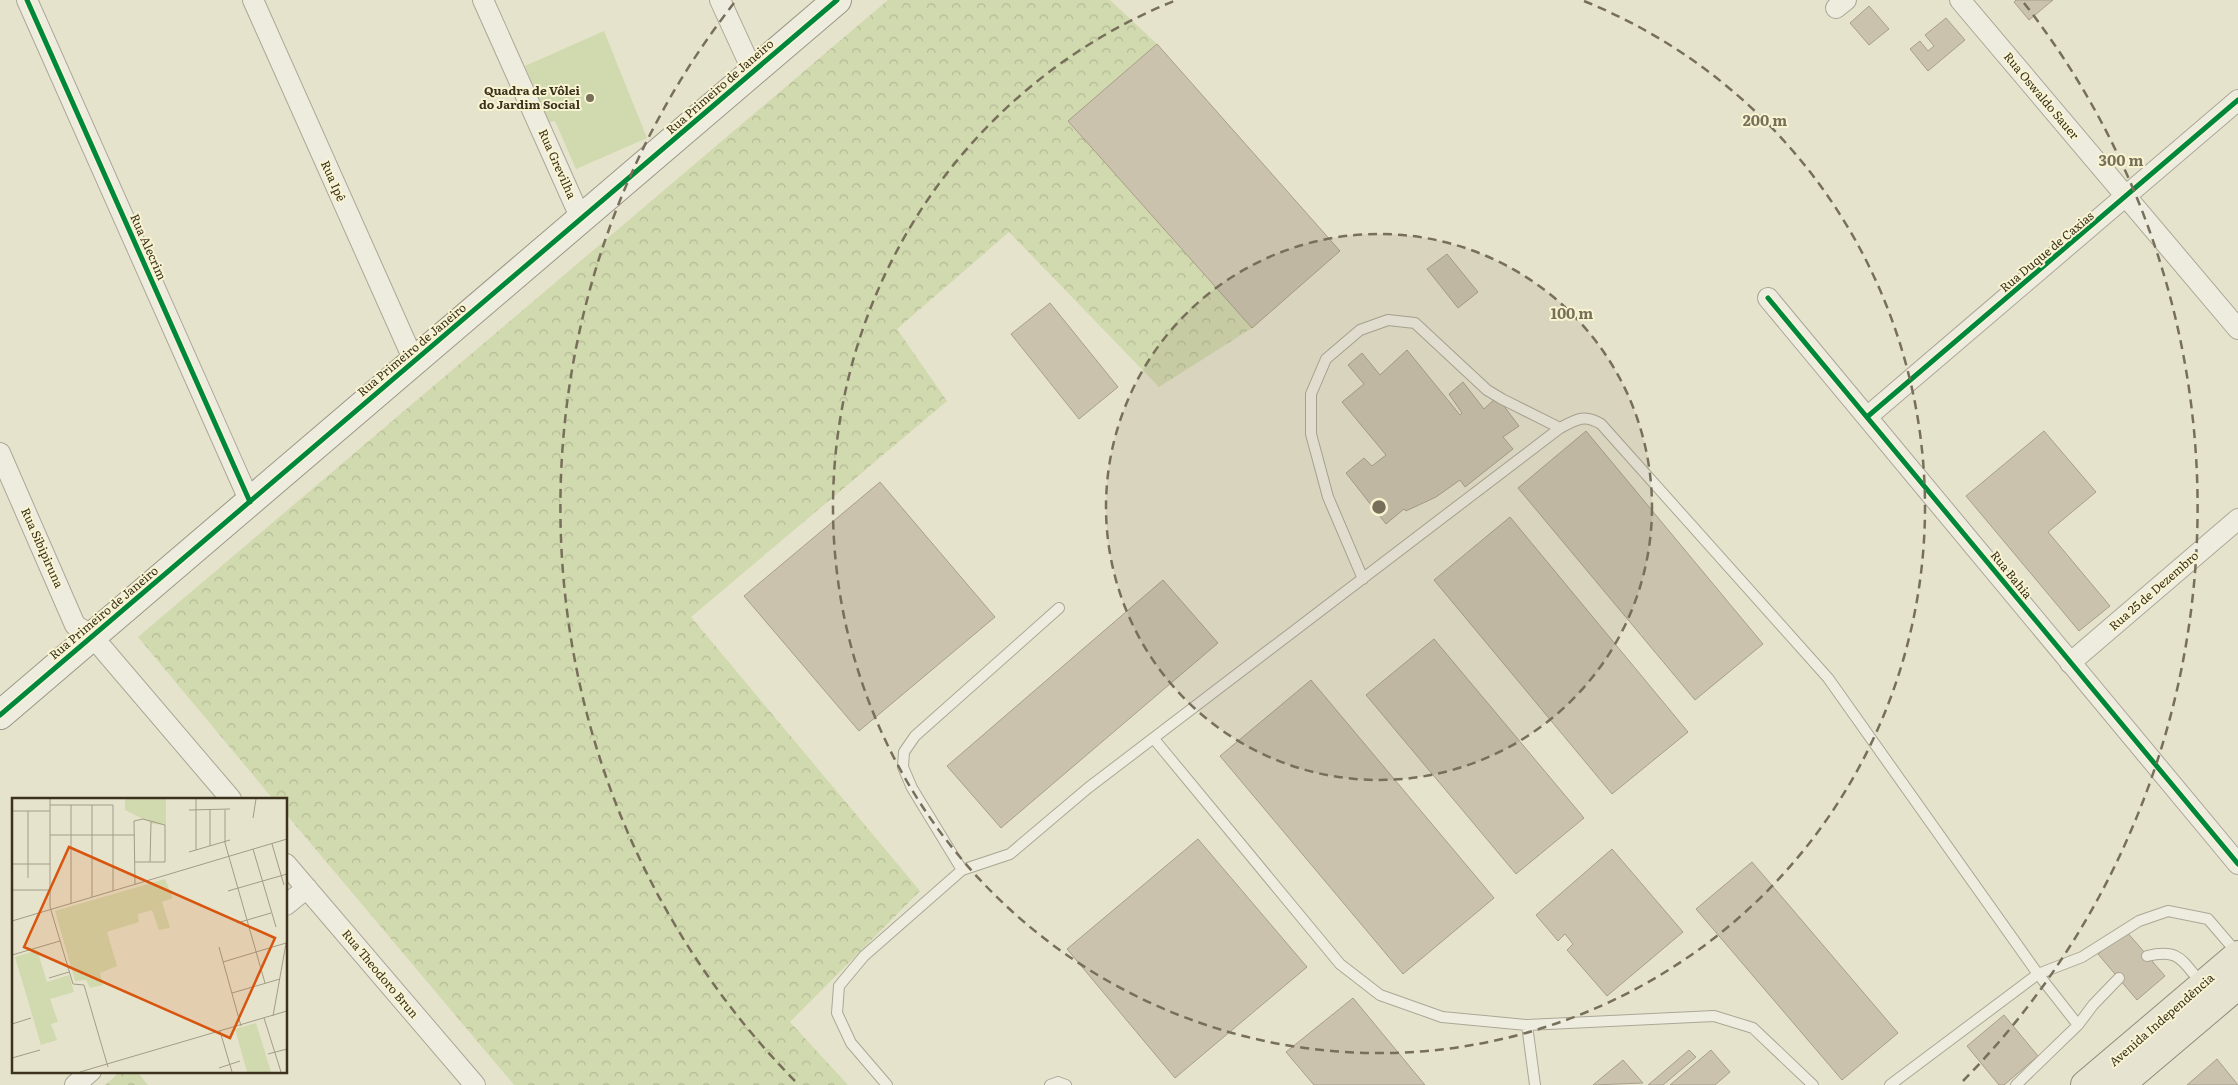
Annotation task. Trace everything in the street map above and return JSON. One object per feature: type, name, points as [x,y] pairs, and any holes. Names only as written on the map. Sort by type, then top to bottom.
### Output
[{"type":"main road","name":"Avenida Independência","points":[[2086,1085],[2123,1078],[2216,991],[2238,954]]},
{"type":"street","name":"Rua Alecrim","points":[[27,0],[250,502]]},
{"type":"street","name":"Rua Ipê","points":[[253,0],[414,362]]},
{"type":"street","name":"Rua Grevilha","points":[[483,0],[581,219]]},
{"type":"street","points":[[720,0],[753,72]]},
{"type":"street","name":"Rua Primeiro de Janeiro","points":[[0,715],[837,0]]},
{"type":"street","name":"Rua Oswaldo Sauer","points":[[1960,0],[2238,329]]},
{"type":"street","name":"Rua Duque de Caxias","points":[[1867,417],[2238,100]]},
{"type":"street","name":"Rua Bahia","points":[[1768,298],[2238,864]]},
{"type":"street","name":"Rua Sibipiruna","points":[[2,463],[75,625],[92,636]]},
{"type":"street","name":"Rua 25 de Dezembro","points":[[2070,663],[2238,519]]},
{"type":"street","points":[[92,636],[230,798]]},
{"type":"street","name":"Rua Theodoro Brun","points":[[288,866],[475,1085]]},
{"type":"street","points":[[288,904],[307,888]]},
{"type":"street","points":[[74,1085],[90,1072]]},
{"type":"lane","points":[[1363,578],[1328,497],[1312,434],[1311,394],[1326,359],[1360,330],[1388,320],[1415,322],[1487,390],[1560,428]]},
{"type":"lane","points":[[887,1085],[851,1043],[837,1013],[838,986],[864,956],[962,870],[1010,854],[1088,788],[1560,428],[1577,420],[1590,418],[1602,424],[1828,678],[2038,974],[2078,1025]]},
{"type":"lane","points":[[962,870],[912,788],[903,767],[904,752],[915,736],[1059,608]]},
{"type":"lane","points":[[1154,739],[1340,964],[1380,995],[1442,1017],[1526,1025],[1714,1016],[1753,1028],[1813,1085]]},
{"type":"lane","points":[[1890,1085],[2038,974],[2082,957],[2139,921],[2168,911],[2208,919],[2238,954]]},
{"type":"lane","points":[[2147,956],[2165,952],[2177,956],[2216,991]]},
{"type":"lane","points":[[2016,1085],[2078,1025],[2093,1005],[2119,978]]},
{"type":"lane","points":[[1526,1025],[1535,1085]]},
{"type":"lane","points":[[1050,1085],[1058,1082],[1066,1085]]},
{"type":"green space","points":[[888,0],[1110,0],[1157,44],[1069,122],[1252,328],[1159,387],[1009,232],[897,329],[947,401],[691,617],[920,891],[790,1022],[848,1085],[514,1085],[288,816],[288,798],[272,798],[138,637]]},
{"type":"green space","points":[[604,31],[647,138],[576,169],[555,121],[549,122],[525,66]]},
{"type":"green space","points":[[120,1072],[137,1072],[148,1085],[105,1085]]},
{"type":"building","points":[[2016,0],[2053,0],[2029,20],[2014,2]]},
{"type":"building","points":[[1869,6],[1889,29],[1869,45],[1850,23]]},
{"type":"building","points":[[1946,18],[1965,40],[1928,71],[1910,49],[1920,41],[1928,51],[1934,46],[1925,35]]},
{"type":"building","points":[[1157,44],[1340,251],[1252,328],[1068,121]]},
{"type":"building","points":[[1447,254],[1478,292],[1458,308],[1427,269]]},
{"type":"building","points":[[1050,303],[1118,387],[1079,419],[1011,334]]},
{"type":"building","points":[[1407,350],[1460,415],[1462,413],[1449,394],[1463,382],[1484,409],[1497,397],[1519,426],[1503,437],[1513,449],[1465,487],[1460,480],[1436,497],[1406,511],[1404,509],[1386,524],[1346,473],[1364,458],[1372,466],[1386,455],[1342,402],[1364,384],[1348,365],[1362,353],[1380,375]]},
{"type":"building","points":[[1586,431],[1763,644],[1695,700],[1518,488]]},
{"type":"building","points":[[2044,431],[2096,492],[2048,532],[2110,606],[2079,631],[1966,496]]},
{"type":"building","points":[[880,482],[995,617],[859,731],[744,596]]},
{"type":"building","points":[[1510,517],[1688,732],[1612,794],[1434,580]]},
{"type":"building","points":[[1163,580],[1218,643],[1001,828],[947,766]]},
{"type":"building","points":[[1434,639],[1584,818],[1516,874],[1366,695]]},
{"type":"building","points":[[1311,680],[1494,898],[1403,974],[1220,756]]},
{"type":"building","points":[[1198,839],[1307,967],[1175,1078],[1067,949]]},
{"type":"building","points":[[1612,849],[1683,932],[1607,996],[1567,950],[1573,944],[1565,934],[1558,941],[1536,915]]},
{"type":"building","points":[[1752,862],[1898,1033],[1842,1080],[1696,909]]},
{"type":"building","points":[[2126,931],[2165,976],[2137,1000],[2098,954]]},
{"type":"building","points":[[1353,998],[1425,1085],[1314,1085],[1286,1052]]},
{"type":"building","points":[[2004,1015],[2038,1056],[2004,1085],[1999,1085],[1967,1046]]},
{"type":"building","points":[[1689,1050],[1696,1057],[1663,1085],[1648,1085]]},
{"type":"building","points":[[1711,1050],[1730,1072],[1715,1085],[1670,1085]]},
{"type":"building","points":[[2217,1059],[2238,1085],[2187,1085]]},
{"type":"building","points":[[1623,1060],[1643,1083],[1593,1085]]},
{"type":"cycle path","points":[[27,0],[250,502]]},
{"type":"cycle path","points":[[0,715],[837,0]]},
{"type":"cycle path","points":[[1867,417],[2238,100]]},
{"type":"cycle path","points":[[1768,298],[2238,864]]},
{"type":"place","name":"Quadra de Vôlei do Jardim Social","points":[[590,98]]}]
